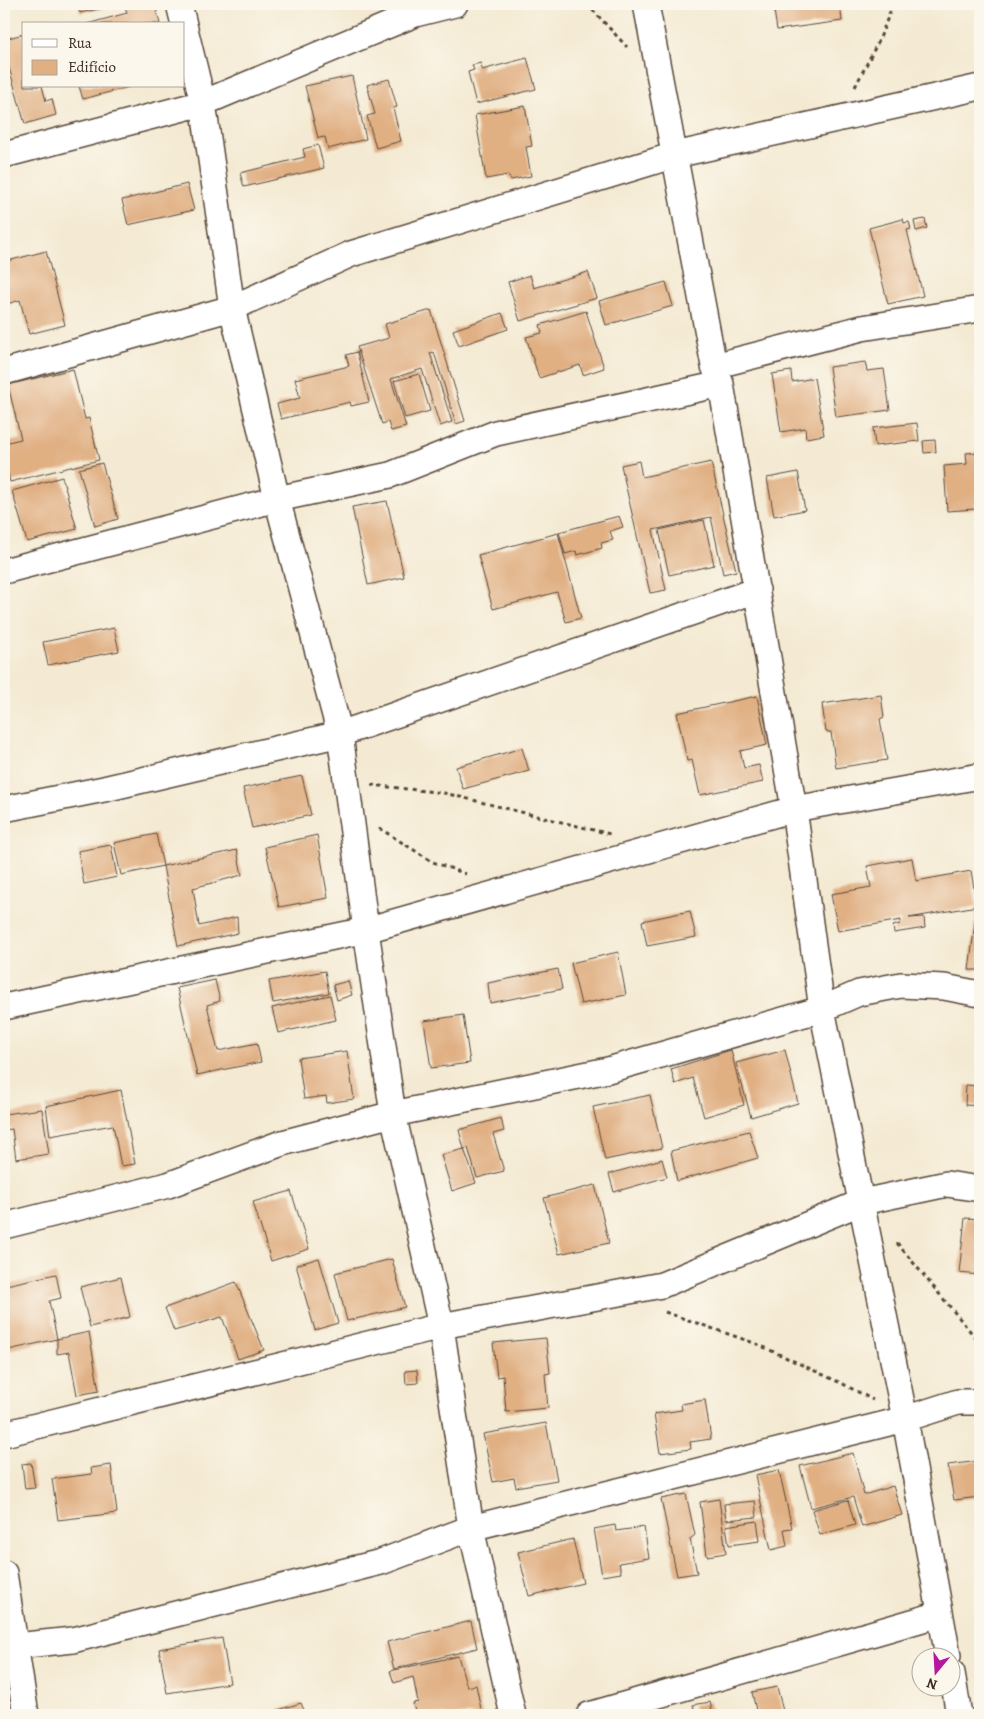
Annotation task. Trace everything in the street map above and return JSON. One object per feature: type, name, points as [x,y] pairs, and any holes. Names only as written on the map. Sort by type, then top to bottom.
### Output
[{"type":"street","points":[[179,4],[184,22]]},
{"type":"street","points":[[4,155],[204,103],[416,14],[455,4]]},
{"type":"street","points":[[646,4],[718,375],[757,590],[794,809],[822,1009],[905,1419],[946,1646]]},
{"type":"street","points":[[185,28],[204,103],[232,308],[277,499],[340,734],[393,1114],[441,1326],[471,1528],[513,1715]]},
{"type":"street","points":[[4,372],[232,308],[351,254],[674,155],[980,87]]},
{"type":"street","points":[[4,571],[277,499],[390,475],[496,433],[718,375],[862,328],[980,309]]},
{"type":"street","points":[[4,809],[104,789],[340,734],[757,590]]},
{"type":"street","points":[[4,1007],[366,930],[794,809],[980,776]]},
{"type":"street","points":[[4,1226],[168,1185],[282,1143],[393,1114],[608,1070],[822,1009],[859,993],[902,984],[944,987],[980,994]]},
{"type":"street","points":[[4,1434],[441,1326],[662,1285],[862,1202],[947,1184],[980,1189]]},
{"type":"street","points":[[9,1648],[74,1640],[381,1562],[471,1528],[905,1419],[958,1402],[980,1402]]},
{"type":"street","points":[[4,1573],[9,1648],[26,1715]]},
{"type":"street","points":[[589,1715],[940,1614]]},
{"type":"street","points":[[956,1696],[959,1715]]},
{"type":"path","points":[[587,4],[628,48]]},
{"type":"path","points":[[839,119],[880,38],[893,4]]},
{"type":"path","points":[[348,794],[444,793],[607,832],[643,852]]},
{"type":"path","points":[[348,794],[388,835],[433,862],[467,874]]},
{"type":"path","points":[[894,1239],[980,1343]]},
{"type":"path","points":[[658,1309],[757,1344],[844,1384],[905,1419]]},
{"type":"building","points":[[78,4],[118,4],[118,5],[80,13]]},
{"type":"building","points":[[155,4],[160,22],[94,22],[127,13],[125,6]]},
{"type":"building","points":[[773,4],[840,4],[842,21],[777,30]]},
{"type":"building","points":[[22,34],[22,88],[43,88],[46,101],[52,99],[56,115],[25,124],[4,50],[4,39]]},
{"type":"building","points":[[527,58],[536,89],[476,104],[468,72],[474,70],[472,65],[481,63],[482,70]]},
{"type":"building","points":[[352,76],[366,139],[328,149],[325,137],[318,138],[305,86]]},
{"type":"building","points":[[389,79],[397,107],[393,108],[401,141],[376,148],[367,116],[375,114],[367,85]]},
{"type":"building","points":[[80,88],[125,88],[83,99]]},
{"type":"building","points":[[525,106],[532,146],[526,147],[531,176],[511,180],[508,175],[486,179],[475,115]]},
{"type":"building","points":[[318,145],[324,168],[244,187],[240,173],[305,157],[303,149]]},
{"type":"building","points":[[187,184],[194,210],[128,225],[122,200]]},
{"type":"building","points":[[903,219],[904,223],[909,222],[911,229],[907,230],[923,296],[888,304],[869,228]]},
{"type":"building","points":[[925,219],[927,228],[916,231],[914,221]]},
{"type":"building","points":[[46,251],[65,325],[29,334],[20,300],[4,305],[4,262]]},
{"type":"building","points":[[588,272],[597,298],[520,321],[508,282],[530,275],[534,288]]},
{"type":"building","points":[[666,282],[673,306],[606,325],[599,301]]},
{"type":"building","points":[[431,310],[465,421],[456,424],[434,352],[430,353],[452,422],[440,426],[422,369],[391,379],[406,427],[391,431],[388,422],[382,424],[357,347],[389,338],[385,324]]},
{"type":"building","points":[[586,311],[604,368],[583,375],[580,365],[539,378],[526,337],[542,333],[540,325]]},
{"type":"building","points":[[502,313],[508,329],[459,346],[453,330]]},
{"type":"building","points":[[357,352],[369,402],[351,406],[350,402],[281,419],[277,404],[300,398],[295,379],[349,366],[346,355]]},
{"type":"building","points":[[865,362],[867,371],[884,369],[890,410],[836,417],[829,367]]},
{"type":"building","points":[[73,369],[85,419],[89,418],[99,460],[10,482],[4,459],[4,443],[21,439],[8,385]]},
{"type":"building","points":[[791,371],[792,382],[814,378],[824,435],[806,438],[805,428],[781,432],[772,374]]},
{"type":"building","points":[[419,374],[430,411],[405,418],[394,381]]},
{"type":"building","points":[[917,423],[919,441],[875,446],[873,428]]},
{"type":"building","points":[[935,440],[936,452],[924,453],[923,441]]},
{"type":"building","points":[[980,452],[980,502],[975,502],[976,509],[947,511],[944,466],[967,464],[966,453]]},
{"type":"building","points":[[639,461],[642,477],[711,462],[736,571],[723,574],[711,517],[653,530],[666,590],[650,593],[621,465]]},
{"type":"building","points":[[102,463],[118,519],[95,526],[79,469]]},
{"type":"building","points":[[798,472],[805,510],[774,516],[767,478]]},
{"type":"building","points":[[62,477],[77,529],[27,542],[12,491]]},
{"type":"building","points":[[387,501],[404,577],[368,585],[352,507]]},
{"type":"building","points":[[619,516],[623,527],[610,531],[613,540],[601,543],[602,548],[577,555],[576,551],[565,554],[559,532]]},
{"type":"building","points":[[704,520],[714,565],[669,575],[659,530]]},
{"type":"building","points":[[558,533],[581,618],[566,622],[557,592],[493,609],[478,555]]},
{"type":"building","points":[[114,628],[119,651],[48,665],[43,642]]},
{"type":"building","points":[[881,695],[884,717],[880,719],[887,760],[836,768],[831,732],[826,732],[822,704]]},
{"type":"building","points":[[757,696],[767,745],[740,751],[744,768],[759,765],[763,782],[700,795],[692,760],[687,761],[677,713]]},
{"type":"building","points":[[522,748],[529,771],[463,789],[456,767]]},
{"type":"building","points":[[302,776],[311,815],[252,828],[243,788]]},
{"type":"building","points":[[156,834],[163,866],[121,875],[114,843]]},
{"type":"building","points":[[317,835],[328,898],[279,907],[265,847]]},
{"type":"building","points":[[111,845],[117,877],[84,884],[78,851]]},
{"type":"building","points":[[237,850],[242,875],[193,888],[199,926],[237,917],[238,933],[178,946],[163,866]]},
{"type":"building","points":[[912,858],[916,881],[971,871],[977,906],[909,918],[924,917],[925,928],[894,933],[893,926],[900,924],[901,920],[838,931],[831,894],[871,887],[867,866]]},
{"type":"building","points":[[977,906],[980,906],[980,970],[969,970]]},
{"type":"building","points":[[690,911],[696,937],[647,946],[642,921]]},
{"type":"building","points":[[618,952],[626,995],[581,1004],[571,963]]},
{"type":"building","points":[[558,969],[562,989],[490,1003],[488,983]]},
{"type":"building","points":[[325,971],[329,993],[273,1003],[269,981]]},
{"type":"building","points":[[215,980],[220,1001],[207,1005],[218,1051],[257,1043],[261,1062],[197,1075],[177,988]]},
{"type":"building","points":[[348,981],[352,995],[337,1000],[333,985]]},
{"type":"building","points":[[330,995],[336,1020],[278,1033],[272,1008]]},
{"type":"building","points":[[463,1015],[470,1063],[431,1068],[424,1021]]},
{"type":"building","points":[[731,1050],[744,1105],[704,1117],[693,1078],[675,1084],[671,1069]]},
{"type":"building","points":[[785,1050],[798,1103],[751,1117],[736,1063]]},
{"type":"building","points":[[347,1051],[354,1099],[327,1103],[326,1096],[304,1099],[298,1058]]},
{"type":"building","points":[[966,1085],[980,1086],[980,1106],[965,1105]]},
{"type":"building","points":[[121,1090],[135,1164],[121,1166],[113,1125],[50,1136],[46,1106]]},
{"type":"building","points":[[650,1095],[662,1148],[605,1160],[593,1107]]},
{"type":"building","points":[[42,1109],[49,1154],[16,1159],[12,1129],[4,1130],[4,1114]]},
{"type":"building","points":[[501,1118],[504,1131],[493,1134],[504,1171],[477,1178],[468,1148],[464,1149],[459,1130]]},
{"type":"building","points":[[749,1131],[758,1158],[677,1181],[671,1151]]},
{"type":"building","points":[[464,1149],[476,1183],[452,1191],[441,1155]]},
{"type":"building","points":[[662,1159],[667,1177],[614,1192],[609,1174]]},
{"type":"building","points":[[595,1185],[609,1243],[559,1254],[544,1198]]},
{"type":"building","points":[[291,1191],[309,1249],[271,1261],[253,1202]]},
{"type":"building","points":[[965,1218],[980,1219],[980,1275],[959,1273]]},
{"type":"building","points":[[319,1258],[338,1323],[315,1330],[296,1265]]},
{"type":"building","points":[[392,1259],[405,1307],[347,1321],[335,1273]]},
{"type":"building","points":[[56,1274],[61,1298],[49,1301],[57,1339],[4,1351],[4,1277],[6,1285]]},
{"type":"building","points":[[121,1277],[130,1317],[90,1327],[80,1287]]},
{"type":"building","points":[[236,1282],[264,1350],[238,1359],[222,1317],[174,1331],[165,1308]]},
{"type":"building","points":[[89,1332],[99,1391],[77,1395],[69,1352],[57,1354],[57,1339]]},
{"type":"building","points":[[546,1338],[550,1373],[545,1374],[548,1408],[506,1412],[503,1376],[497,1377],[493,1343]]},
{"type":"building","points":[[417,1370],[418,1383],[406,1384],[405,1371]]},
{"type":"building","points":[[705,1400],[711,1439],[690,1442],[691,1449],[660,1453],[654,1414],[682,1410],[681,1404]]},
{"type":"building","points":[[546,1423],[557,1480],[516,1487],[514,1478],[493,1482],[483,1434]]},
{"type":"building","points":[[853,1453],[864,1495],[893,1486],[902,1515],[862,1527],[853,1497],[811,1508],[800,1466]]},
{"type":"building","points":[[979,1461],[980,1497],[954,1500],[948,1465]]},
{"type":"building","points":[[31,1463],[35,1488],[25,1489],[22,1464]]},
{"type":"building","points":[[111,1465],[117,1513],[58,1520],[52,1479],[92,1474],[91,1468]]},
{"type":"building","points":[[779,1470],[792,1528],[784,1529],[787,1546],[771,1550],[755,1475]]},
{"type":"building","points":[[686,1494],[695,1535],[690,1539],[697,1573],[677,1576],[661,1499]]},
{"type":"building","points":[[719,1499],[726,1553],[707,1556],[700,1502]]},
{"type":"building","points":[[848,1500],[855,1525],[820,1535],[812,1510]]},
{"type":"building","points":[[755,1501],[757,1517],[726,1520],[724,1504]]},
{"type":"building","points":[[757,1521],[760,1541],[729,1545],[726,1526]]},
{"type":"building","points":[[615,1525],[616,1531],[644,1527],[649,1558],[619,1563],[621,1573],[602,1576],[594,1529]]},
{"type":"building","points":[[573,1539],[583,1583],[529,1596],[518,1552]]},
{"type":"building","points":[[471,1621],[477,1648],[394,1669],[387,1642]]},
{"type":"building","points":[[222,1638],[230,1683],[167,1693],[159,1649]]},
{"type":"building","points":[[458,1656],[467,1687],[476,1685],[482,1714],[416,1715],[413,1703],[418,1702],[413,1677],[394,1683],[390,1671]]},
{"type":"building","points":[[777,1687],[784,1715],[757,1715],[752,1692]]},
{"type":"building","points":[[710,1702],[713,1715],[696,1715],[693,1705]]},
{"type":"building","points":[[301,1703],[306,1715],[262,1715]]}]
